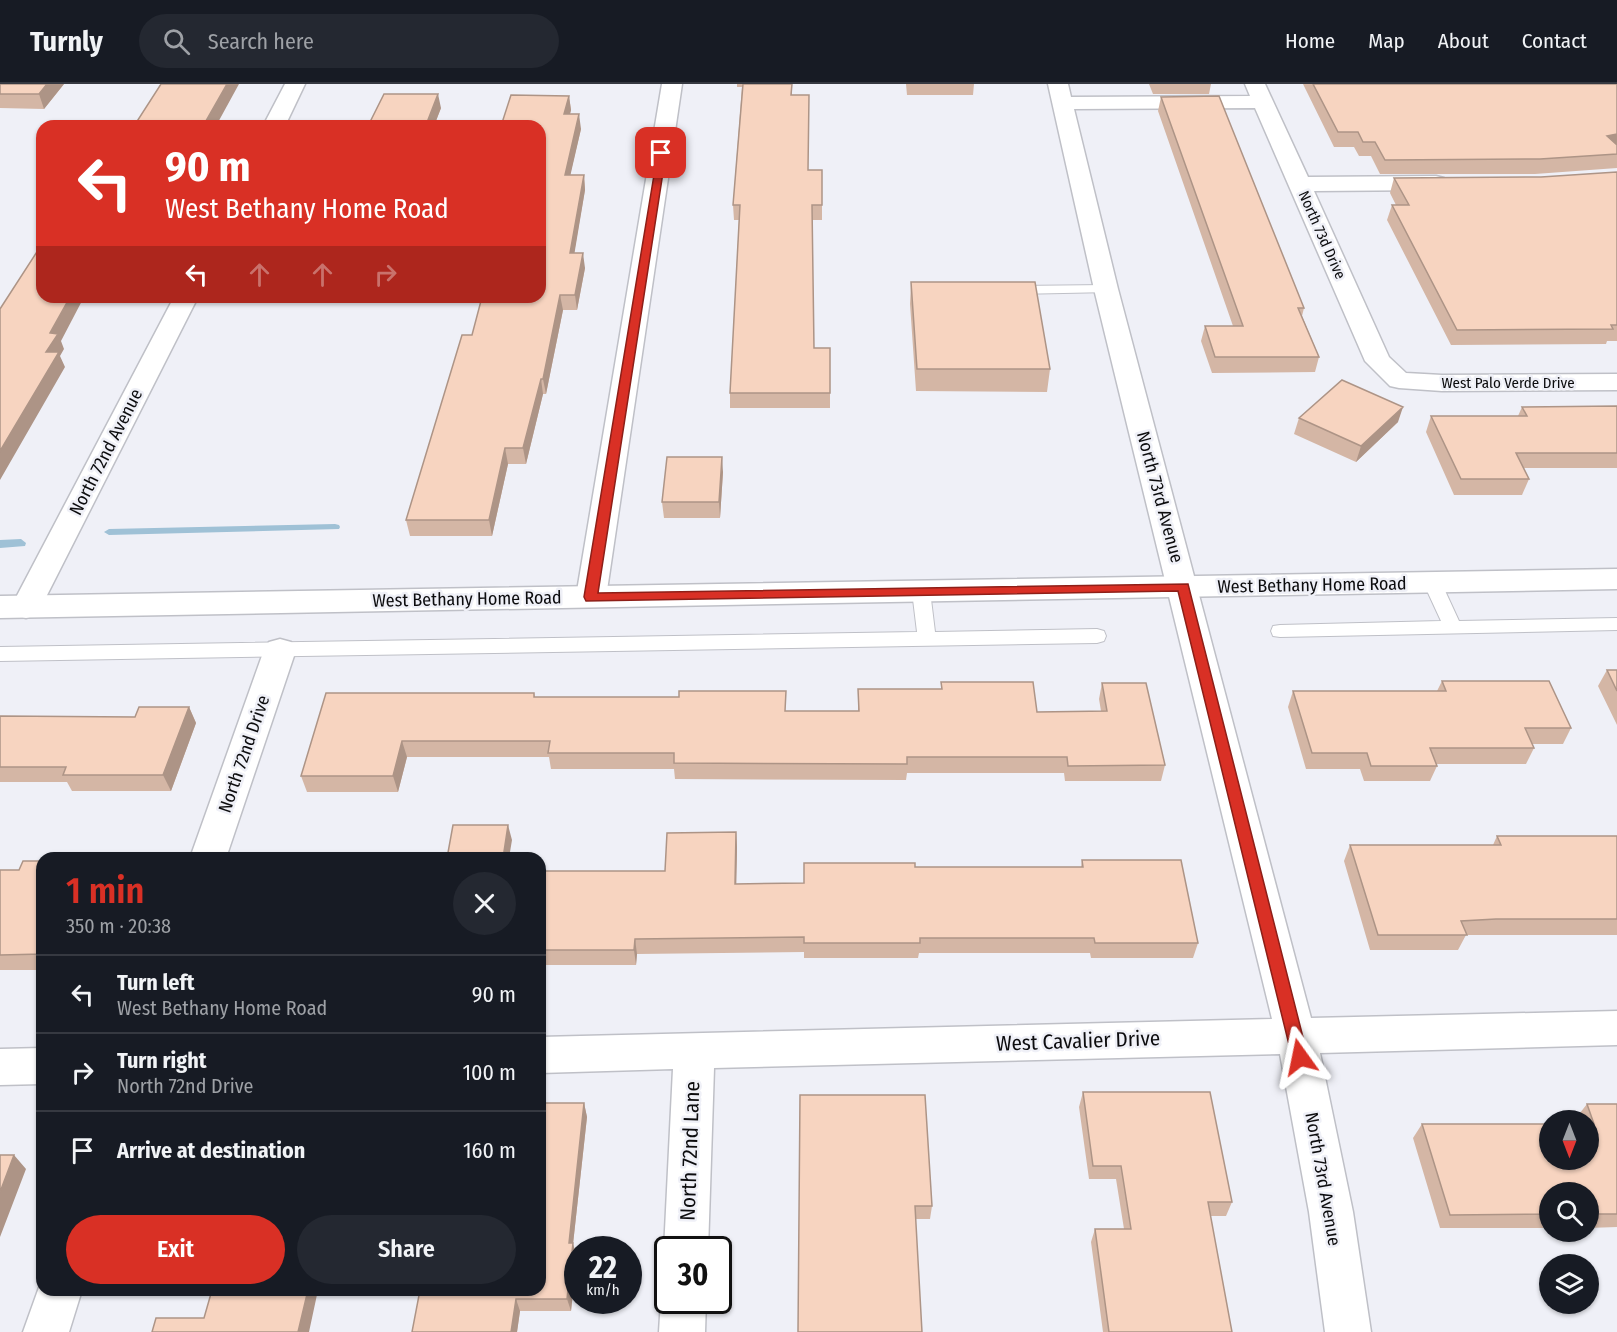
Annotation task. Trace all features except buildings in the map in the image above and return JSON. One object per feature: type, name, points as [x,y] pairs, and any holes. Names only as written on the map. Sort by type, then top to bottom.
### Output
[{"type":"street","points":[[277,120],[295,84]]},
{"type":"street","points":[[591,597],[672,84]]},
{"type":"street","points":[[1061,93],[1259,93]]},
{"type":"street","name":"North 73rd Avenue","points":[[1061,93],[1106,289],[1184,587],[1296,1035],[1331,1212],[1348,1332]]},
{"type":"street","name":"North 73d Drive","points":[[1259,93],[1378,361],[1399,380]]},
{"type":"street","points":[[1300,184],[1452,183]]},
{"type":"street","name":"North 72nd Avenue","points":[[13,607],[183,303]]},
{"type":"street","name":"West Palo Verde Drive","points":[[1399,380],[1442,383],[1617,382]]},
{"type":"street","name":"West Bethany Home Road","points":[[13,607],[1617,579]]},
{"type":"street","name":"North 72nd Drive","points":[[210,852],[280,650]]},
{"type":"street","name":"West Cavalier Drive","points":[[546,1055],[1617,1028]]},
{"type":"street","name":"North 72nd Lane","points":[[687,1236],[694,1052]]},
{"type":"street","points":[[0,1067],[36,1066]]},
{"type":"street","points":[[46,1332],[58,1296]]},
{"type":"street","points":[[682,1332],[683,1314]]},
{"type":"lane","points":[[997,290],[1106,289]]},
{"type":"lane","points":[[1432,582],[1453,627]]},
{"type":"lane","points":[[921,591],[927,639]]},
{"type":"lane","points":[[1280,630],[1617,624]]},
{"type":"lane","points":[[0,654],[1097,636]]},
{"type":"waterway","points":[[109,532],[335,527]]},
{"type":"waterway","points":[[0,544],[21,543]]},
{"type":"route","points":[[661,153],[591,597],[1184,587],[1300,1057]]}]
